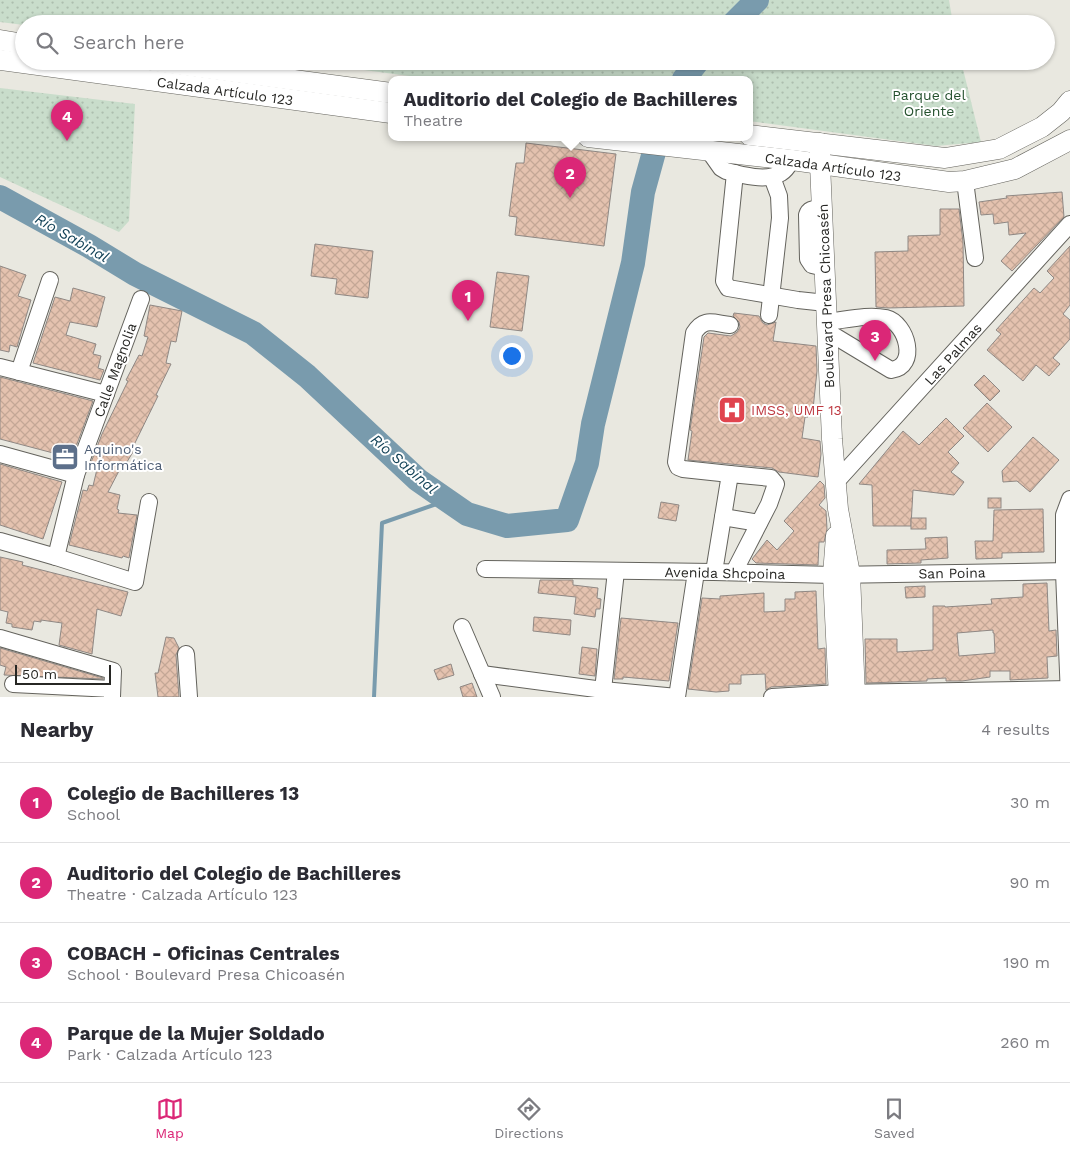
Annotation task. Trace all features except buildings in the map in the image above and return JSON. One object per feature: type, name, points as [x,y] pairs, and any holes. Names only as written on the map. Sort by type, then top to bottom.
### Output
[{"type":"main road","points":[[0,40],[15,42]]},
{"type":"main road","name":"Calzada Artículo 123","points":[[0,60],[15,62]]},
{"type":"main road","name":"Calzada Artículo 123","points":[[74,70],[388,113]]},
{"type":"main road","name":"Calzada Artículo 123","points":[[218,70],[388,94]]},
{"type":"main road","name":"Calzada Artículo 123","points":[[753,135],[945,158],[999,149],[1042,127],[1061,112],[1070,101]]},
{"type":"main road","points":[[999,149],[1045,136],[1070,120]]},
{"type":"main road","name":"Calzada Artículo 123","points":[[620,141],[792,160],[949,182],[965,181],[1015,169],[1070,140]]},
{"type":"main road","name":"Boulevard Presa Chicoasén","points":[[820,143],[832,439],[842,574],[847,695]]},
{"type":"street","points":[[709,151],[721,168],[735,174],[772,177],[783,172],[792,160]]},
{"type":"street","points":[[735,174],[724,281],[728,288],[772,296],[827,319]]},
{"type":"street","points":[[770,315],[780,218],[779,196],[772,177]]},
{"type":"street","points":[[965,181],[975,258]]},
{"type":"street","name":"Las Palmas","points":[[835,483],[1070,224]]},
{"type":"street","points":[[19,372],[50,280]]},
{"type":"street","name":"Calle Magnolia","points":[[56,557],[76,475],[141,299]]},
{"type":"street","points":[[730,325],[706,322],[699,325],[694,333],[676,462],[683,469],[771,478],[774,480],[776,484],[769,504],[734,572]]},
{"type":"street","points":[[0,367],[106,394]]},
{"type":"street","points":[[0,454],[76,475]]},
{"type":"street","points":[[714,572],[730,474]]},
{"type":"street","points":[[772,697],[1069,692],[1064,515],[1070,499]]},
{"type":"street","points":[[0,541],[135,582],[149,502]]},
{"type":"street","points":[[723,517],[759,523]]},
{"type":"street","name":"Avenida Shcpoina","points":[[485,570],[842,574]]},
{"type":"street","points":[[602,690],[616,571]]},
{"type":"street","name":"San Poina","points":[[842,574],[1067,571]]},
{"type":"street","points":[[482,674],[602,690],[677,697],[696,572]]},
{"type":"street","points":[[462,627],[492,697]]},
{"type":"street","points":[[0,638],[112,671],[112,693],[13,684]]},
{"type":"street","points":[[186,654],[189,697]]},
{"type":"green space","points":[[0,0],[949,0],[952,15],[15,15],[15,24],[0,22]]},
{"type":"green space","name":"Parque del Oriente","points":[[364,70],[963,70],[981,142],[936,146],[753,122],[753,76],[409,76]]},
{"type":"green space","points":[[0,88],[135,104],[129,221],[119,232],[0,177]]},
{"type":"waterway","name":"Río Sabinal","points":[[742,15],[757,0]]},
{"type":"waterway","name":"Río Sabinal","points":[[686,76],[691,70]]},
{"type":"waterway","name":"Río Sabinal","points":[[0,197],[89,246],[135,274],[253,333],[307,376],[418,480],[467,514],[507,526],[567,520],[587,463],[593,424],[633,263],[643,192],[658,141]]},
{"type":"waterway","points":[[374,697],[382,523],[448,500]]},
{"type":"place","name":"Parque de la Mujer Soldado","points":[[67,141]]},
{"type":"place","name":"Auditorio del Colegio de Bachilleres","points":[[570,198]]},
{"type":"place","name":"Colegio de Bachilleres 13","points":[[468,321]]},
{"type":"place","name":"COBACH - Oficinas Centrales","points":[[875,361]]},
{"type":"place","name":"IMSS, UMF 13","points":[[732,410]]},
{"type":"place","name":"Aquino's Informática","points":[[65,457]]}]
